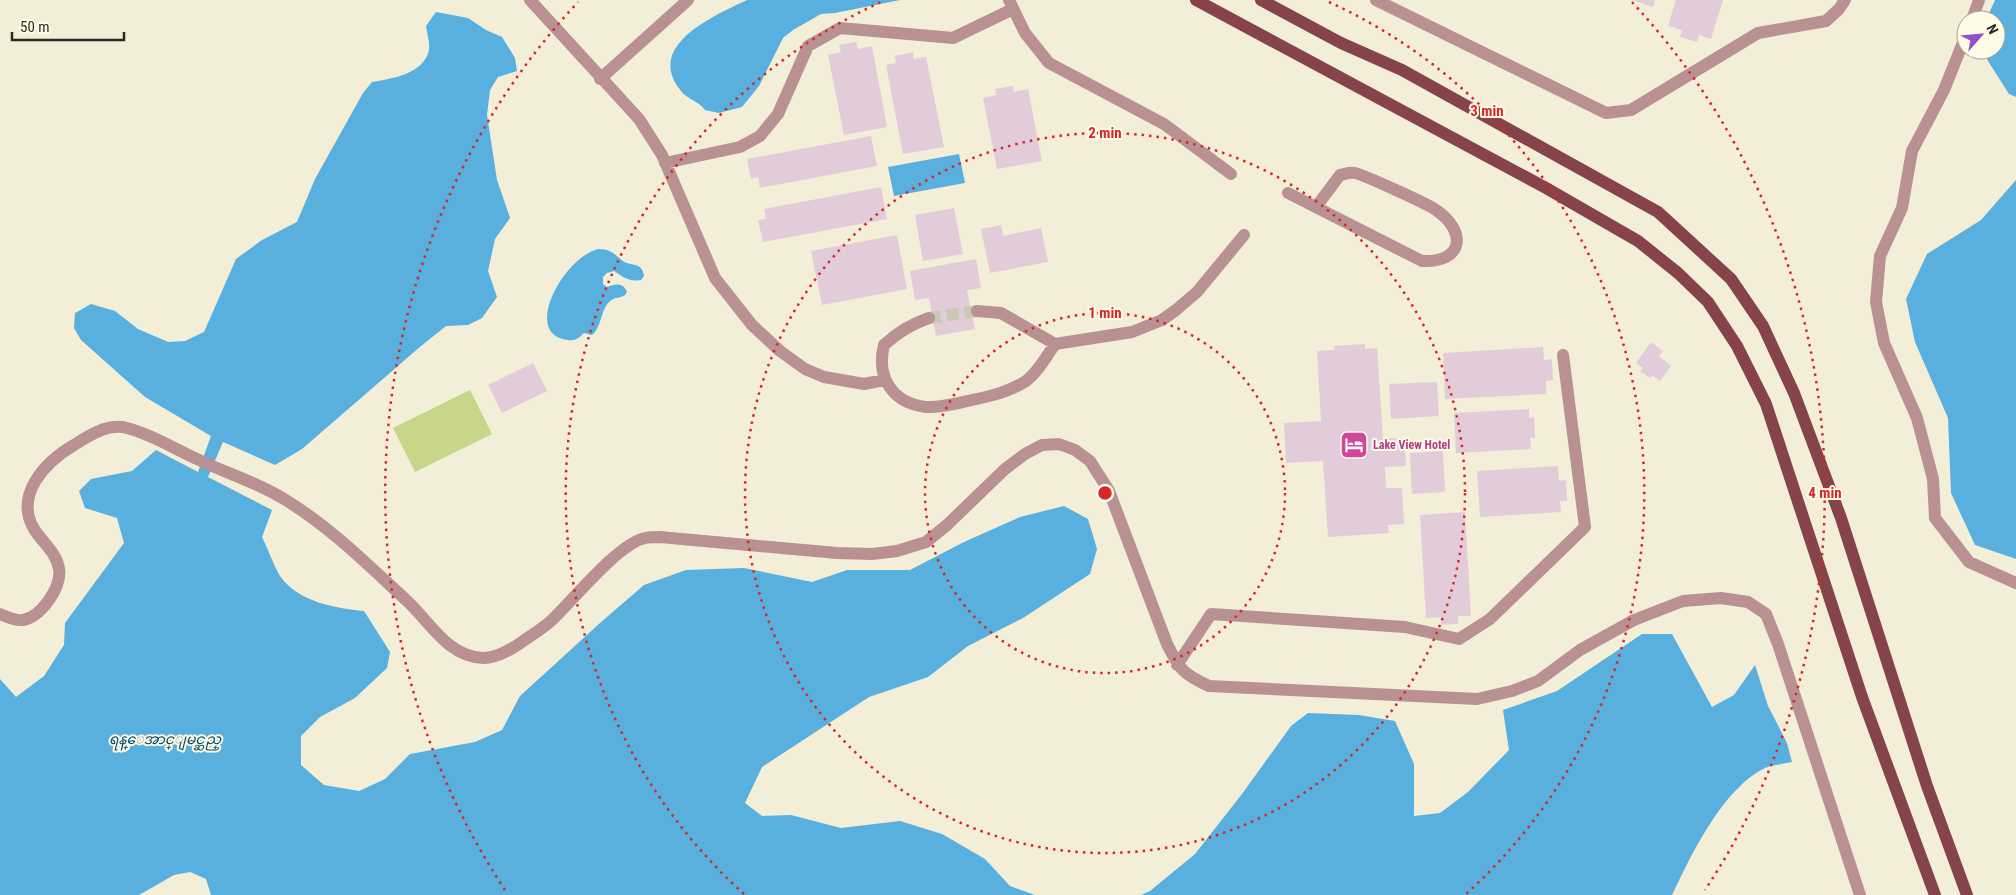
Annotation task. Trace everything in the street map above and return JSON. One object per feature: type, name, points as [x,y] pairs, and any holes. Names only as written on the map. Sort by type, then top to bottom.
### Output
[{"type":"main road","points":[[1196,0],[1546,188],[1638,241],[1678,273],[1708,302],[1736,346],[1766,404],[1862,697],[1935,895]]},
{"type":"main road","points":[[1261,0],[1341,43],[1402,70],[1658,212],[1731,279],[1763,326],[1794,393],[1841,518],[1927,786],[1967,895]]},
{"type":"street","points":[[530,0],[600,79],[639,119],[651,136],[665,163],[715,278],[752,326],[780,351],[805,369],[824,377],[864,384],[884,380]]},
{"type":"street","points":[[600,79],[688,0]]},
{"type":"street","points":[[1376,0],[1606,113],[1631,110],[1758,33],[1826,21],[1839,9],[1845,0]]},
{"type":"street","points":[[665,163],[740,147],[760,136],[778,114],[808,46],[840,28],[953,38],[1011,4],[1025,33],[1049,63],[1164,124],[1231,174]]},
{"type":"street","points":[[1956,60],[1944,90],[1912,150],[1902,208],[1880,256],[1876,302],[1884,343],[1916,418],[1933,479],[1935,518],[1969,562],[2016,583]]},
{"type":"street","points":[[1288,193],[1422,261],[1436,262],[1446,259],[1454,252],[1457,244],[1453,226],[1436,210],[1356,173],[1340,175],[1316,207]]},
{"type":"street","points":[[977,311],[1001,313],[1055,344],[1132,332],[1162,320],[1196,292],[1244,235]]},
{"type":"street","points":[[928,318],[913,323],[884,345],[881,367],[884,380],[893,394],[927,407],[991,396],[1012,389],[1027,380],[1055,344]]},
{"type":"street","points":[[1178,665],[1211,614],[1405,627],[1460,639],[1490,619],[1585,527],[1563,356]]},
{"type":"street","points":[[0,614],[14,620],[24,620],[37,613],[56,588],[60,570],[56,558],[34,528],[26,510],[27,496],[34,483],[44,470],[70,447],[93,434],[113,426],[125,427],[289,503],[354,552],[414,607],[449,646],[468,656],[484,658],[505,652],[550,622],[617,554],[644,538],[660,537],[837,553],[872,554],[896,551],[926,542],[947,525],[1005,469],[1025,454],[1042,445],[1059,444],[1075,450],[1090,461],[1109,491],[1167,644],[1178,665],[1187,676],[1209,686],[1477,699],[1512,691],[1538,681],[1580,650],[1634,620],[1683,601],[1721,598],[1748,602],[1766,614],[1778,644],[1860,895]]},
{"type":"green space","points":[[470,390],[492,434],[415,472],[393,428]]},
{"type":"water","points":[[747,0],[900,0],[821,14],[783,38],[759,86],[742,107],[719,113],[705,110],[681,91],[672,75],[671,60],[677,47],[687,35],[701,24]]},
{"type":"water","points":[[1995,0],[2016,0],[2016,97],[2009,94],[1987,60],[2006,60],[2006,10],[1990,10]]},
{"type":"water","name":"ရန္ေအာင္ျမင္ဆည္","points":[[436,12],[468,18],[486,30],[502,37],[515,58],[517,71],[498,77],[490,90],[487,115],[497,180],[510,218],[495,239],[488,271],[497,297],[482,318],[468,325],[446,326],[302,449],[275,465],[223,442],[208,477],[272,510],[262,537],[277,571],[288,585],[307,598],[318,602],[364,611],[390,652],[387,668],[355,698],[320,717],[301,736],[301,765],[324,785],[359,791],[385,779],[410,754],[475,742],[502,730],[520,696],[600,623],[644,585],[686,570],[744,568],[812,582],[847,570],[910,570],[964,542],[1020,517],[1064,506],[1088,519],[1097,549],[1090,574],[1023,618],[968,646],[928,677],[869,697],[762,767],[745,803],[762,816],[791,815],[841,828],[900,821],[942,834],[985,859],[1010,886],[1035,895],[211,895],[206,879],[190,872],[174,875],[139,895],[0,895],[0,679],[16,697],[44,676],[64,645],[65,623],[124,543],[117,518],[85,508],[79,491],[91,479],[132,471],[156,450],[198,472],[211,436],[145,397],[81,340],[74,328],[75,313],[91,304],[115,311],[138,329],[168,342],[185,341],[204,332],[236,259],[262,240],[297,222],[315,179],[363,93],[372,82],[406,74],[421,65],[429,50],[426,26]]},
{"type":"water","points":[[959,154],[965,183],[894,196],[888,167]]},
{"type":"water","points":[[2016,180],[2016,559],[1975,545],[1951,493],[1948,418],[1915,342],[1906,299],[1927,254],[1981,220]]},
{"type":"water","points":[[598,249],[609,251],[626,263],[639,266],[644,276],[641,280],[633,280],[614,271],[607,273],[603,277],[603,284],[607,287],[621,285],[627,292],[624,296],[609,302],[596,331],[592,335],[584,333],[579,338],[573,340],[554,335],[548,325],[548,311],[552,296],[572,266],[585,255]]},
{"type":"water","points":[[1642,634],[1672,634],[1712,707],[1734,695],[1755,665],[1768,706],[1787,743],[1792,762],[1765,768],[1735,791],[1710,824],[1672,895],[1141,895],[1150,891],[1195,854],[1242,794],[1291,726],[1308,713],[1359,715],[1395,721],[1414,764],[1414,816],[1440,813],[1468,792],[1509,750],[1503,710],[1557,691]]},
{"type":"building","points":[[1633,0],[1655,0],[1653,7]]},
{"type":"building","points":[[1676,0],[1723,0],[1711,39],[1699,35],[1697,42],[1680,37],[1682,30],[1668,26]]},
{"type":"building","points":[[856,42],[858,49],[872,46],[887,127],[844,135],[828,55],[841,52],[839,45]]},
{"type":"building","points":[[913,52],[914,59],[926,57],[944,147],[903,154],[886,65],[896,63],[895,56]]},
{"type":"building","points":[[1013,86],[1014,92],[1028,89],[1042,161],[997,169],[983,98],[996,95],[995,89]]},
{"type":"building","points":[[871,136],[877,166],[760,188],[758,177],[751,179],[747,159]]},
{"type":"building","points":[[881,187],[887,219],[763,242],[758,220],[766,219],[764,209]]},
{"type":"building","points":[[954,208],[963,254],[923,261],[915,215]]},
{"type":"building","points":[[1001,225],[1003,236],[1041,228],[1048,262],[990,273],[981,229]]},
{"type":"building","points":[[897,235],[907,289],[822,305],[811,251]]},
{"type":"building","points":[[976,259],[981,288],[967,290],[975,329],[936,336],[929,298],[915,300],[910,271]]},
{"type":"building","points":[[1651,342],[1663,351],[1659,356],[1671,366],[1660,381],[1652,375],[1650,378],[1640,371],[1643,368],[1636,363]]},
{"type":"building","points":[[1365,344],[1365,349],[1377,348],[1383,439],[1404,438],[1406,466],[1385,467],[1386,488],[1402,488],[1404,524],[1388,525],[1389,533],[1328,537],[1323,461],[1286,463],[1284,423],[1321,421],[1317,351],[1334,350],[1334,346]]},
{"type":"building","points":[[1543,347],[1544,360],[1552,359],[1553,380],[1546,381],[1546,394],[1445,399],[1443,353]]},
{"type":"building","points":[[533,363],[547,391],[502,413],[488,385]]},
{"type":"building","points":[[1437,382],[1439,416],[1391,419],[1389,384]]},
{"type":"building","points":[[1529,409],[1529,418],[1534,417],[1535,438],[1530,438],[1531,449],[1456,453],[1454,413]]},
{"type":"building","points":[[1443,451],[1445,492],[1412,494],[1410,453]]},
{"type":"building","points":[[1558,466],[1559,481],[1566,480],[1567,501],[1560,501],[1561,512],[1480,517],[1477,471]]},
{"type":"building","points":[[1465,512],[1471,616],[1458,616],[1458,624],[1441,625],[1441,617],[1426,618],[1420,515]]},
{"type":"tunnel","points":[[929,318],[977,311]]},
{"type":"place","name":"Lake View Hotel","points":[[1354,445]]}]
